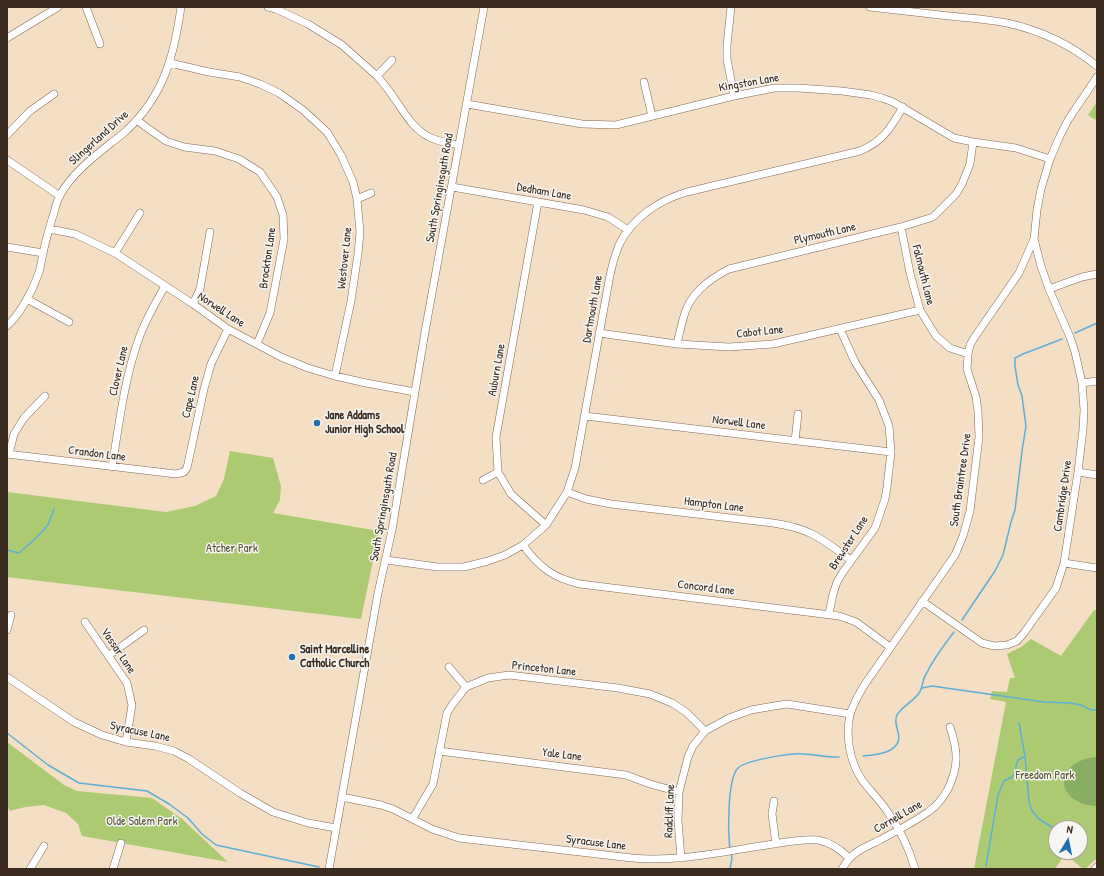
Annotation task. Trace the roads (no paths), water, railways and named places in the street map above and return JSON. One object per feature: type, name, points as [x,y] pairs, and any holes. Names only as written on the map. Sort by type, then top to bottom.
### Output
[{"type":"street","points":[[7,28],[9,37],[58,7]]},
{"type":"street","points":[[86,7],[100,44]]},
{"type":"street","name":"Slingerland Drive","points":[[7,326],[14,320],[27,299],[39,274],[49,229],[60,196],[77,172],[137,120],[161,85],[170,63],[177,37],[181,7]]},
{"type":"street","points":[[268,7],[276,9],[308,24],[342,45],[377,76],[394,98],[408,120],[419,130],[435,140],[459,145]]},
{"type":"street","name":"South Springinsguth Road","points":[[329,869],[378,593],[392,530],[415,392],[484,7]]},
{"type":"street","points":[[731,7],[727,59],[734,96]]},
{"type":"street","points":[[870,7],[994,21],[1013,25],[1040,33],[1080,54],[1097,66]]},
{"type":"street","points":[[377,76],[392,60]]},
{"type":"street","name":"Westover Lane","points":[[170,63],[240,77],[270,88],[286,97],[327,132],[341,155],[348,170],[357,199],[360,232],[351,301],[335,376]]},
{"type":"street","name":"South Braintree Drive","points":[[915,869],[899,830],[886,809],[861,779],[855,767],[849,743],[850,714],[856,699],[865,684],[955,555],[963,536],[970,511],[979,437],[977,404],[967,369],[968,354],[974,338],[1019,273],[1034,239],[1041,189],[1058,138],[1068,120],[1097,77]]},
{"type":"street","points":[[644,82],[652,116]]},
{"type":"street","name":"Kingston Lane","points":[[466,104],[582,124],[616,125],[734,96],[774,88],[798,88],[871,95],[882,98],[903,107],[954,138],[1016,148],[1050,159]]},
{"type":"street","points":[[7,135],[30,111],[54,94]]},
{"type":"street","name":"Dartmouth Lane","points":[[386,560],[438,567],[464,567],[495,559],[523,546],[546,525],[568,492],[575,468],[611,269],[620,245],[628,230],[650,210],[676,196],[860,151],[878,141],[886,134],[903,107]]},
{"type":"street","name":"Brockton Lane","points":[[137,120],[166,141],[184,147],[215,150],[239,159],[260,172],[277,197],[283,215],[283,246],[270,313],[257,344]]},
{"type":"street","name":"Plymouth Lane","points":[[678,344],[683,317],[692,300],[706,283],[725,271],[737,266],[901,227],[933,217],[956,194],[962,184],[970,164],[973,142]]},
{"type":"street","points":[[7,160],[60,196]]},
{"type":"street","name":"Dedham Lane","points":[[452,187],[584,210],[611,219],[628,230]]},
{"type":"street","points":[[357,199],[371,193]]},
{"type":"street","name":"Auburn Lane","points":[[538,202],[496,437],[498,472],[511,494],[546,525]]},
{"type":"street","points":[[114,253],[140,213]]},
{"type":"street","name":"Falmouth Lane","points":[[901,227],[910,273],[920,310],[936,336],[950,348],[968,354]]},
{"type":"street","name":"Norwell Lane","points":[[49,229],[75,234],[114,253],[193,304],[228,329],[281,357],[308,368],[335,376],[415,392]]},
{"type":"street","points":[[193,304],[200,289],[210,232]]},
{"type":"street","name":"Cambridge Drive","points":[[922,602],[982,643],[994,646],[1007,645],[1017,641],[1024,633],[1056,588],[1064,563],[1078,472],[1084,416],[1082,383],[1070,337],[1049,289],[1034,239]]},
{"type":"street","points":[[7,247],[43,253]]},
{"type":"street","points":[[1049,289],[1082,277],[1097,274]]},
{"type":"street","name":"Clover Lane","points":[[112,467],[133,357],[146,320],[165,286]]},
{"type":"street","points":[[27,299],[69,322]]},
{"type":"street","name":"Cabot Lane","points":[[599,333],[678,344],[729,347],[774,344],[920,310]]},
{"type":"street","name":"Cape Lane","points":[[184,472],[187,468],[209,370],[228,329]]},
{"type":"street","name":"Brewster Lane","points":[[830,614],[837,582],[842,572],[875,528],[886,493],[891,452],[889,426],[879,400],[855,362],[840,329]]},
{"type":"street","points":[[1082,383],[1097,381]]},
{"type":"street","points":[[8,454],[14,434],[24,418],[45,396]]},
{"type":"street","points":[[795,441],[798,414]]},
{"type":"street","name":"Norwell Lane","points":[[584,416],[891,452]]},
{"type":"street","name":"Crandon Lane","points":[[8,454],[176,474],[184,472]]},
{"type":"street","points":[[484,480],[498,472]]},
{"type":"street","points":[[1078,472],[1097,475]]},
{"type":"street","name":"Hampton Lane","points":[[568,492],[586,499],[611,504],[773,523],[793,527],[821,539],[851,560]]},
{"type":"street","name":"Concord Lane","points":[[523,546],[537,563],[559,578],[575,582],[830,614],[856,622],[890,647]]},
{"type":"street","points":[[1064,563],[1097,568]]},
{"type":"street","points":[[7,630],[11,615]]},
{"type":"street","name":"Vassar Lane","points":[[85,622],[127,683],[132,705],[126,742]]},
{"type":"street","points":[[108,656],[144,630]]},
{"type":"street","points":[[449,667],[466,687]]},
{"type":"street","name":"Princeton Lane","points":[[413,818],[433,784],[447,713],[466,687],[488,678],[509,675],[638,691],[656,696],[672,703],[686,712],[705,731]]},
{"type":"street","name":"Syracuse Lane","points":[[7,677],[74,722],[102,735],[126,742],[155,746],[174,751],[273,812],[308,823],[336,828]]},
{"type":"street","name":"Radcliff Lane","points":[[681,858],[678,821],[679,792],[688,757],[693,746],[705,731],[711,726],[751,710],[788,704],[850,714]]},
{"type":"street","name":"Cornell Lane","points":[[842,869],[849,858],[856,852],[899,830],[929,812],[944,796],[953,778],[956,766],[954,740],[950,727]]},
{"type":"street","name":"Yale Lane","points":[[439,751],[626,775],[650,784],[679,792]]},
{"type":"street","name":"Syracuse Lane","points":[[342,797],[381,805],[401,812],[432,829],[459,838],[632,858],[660,859],[681,858],[776,844],[818,840],[838,848],[849,858]]},
{"type":"street","points":[[774,801],[772,814],[776,844]]},
{"type":"street","points":[[113,869],[121,843]]},
{"type":"street","points":[[30,869],[44,846]]},
{"type":"waterway","points":[[1075,333],[1097,323]]},
{"type":"waterway","points":[[962,620],[995,571],[1003,555],[1015,510],[1026,426],[1022,396],[1018,385],[1015,358],[1062,339]]},
{"type":"waterway","points":[[7,550],[19,553],[48,525],[54,509]]},
{"type":"waterway","points":[[863,756],[886,752],[891,750],[897,744],[899,741],[896,722],[897,715],[919,693],[931,664],[954,632]]},
{"type":"waterway","points":[[922,688],[932,686],[1044,702],[1070,703],[1081,705],[1091,710],[1097,710]]},
{"type":"waterway","points":[[1019,723],[1025,756],[1029,802],[1032,811],[1039,819],[1048,825]]},
{"type":"waterway","points":[[7,733],[48,765],[79,783],[147,791],[169,804],[188,818],[202,834],[216,845],[319,867]]},
{"type":"waterway","points":[[730,849],[730,795],[734,774],[738,768],[750,762],[797,754],[839,757]]},
{"type":"waterway","points":[[986,866],[998,795],[1004,781],[1012,777],[1015,773],[1018,760],[1025,756]]},
{"type":"waterway","points":[[730,869],[732,858],[731,853]]},
{"type":"place","name":"Jane Addams Junior High School","points":[[317,423]]},
{"type":"place","name":"Saint Marcelline Catholic Church","points":[[292,657]]},
{"type":"park label","name":"Atcher Park","points":[[232,549]]},
{"type":"park label","name":"Freedom Park","points":[[1045,776]]},
{"type":"park label","name":"Olde Salem Park","points":[[142,822]]}]
